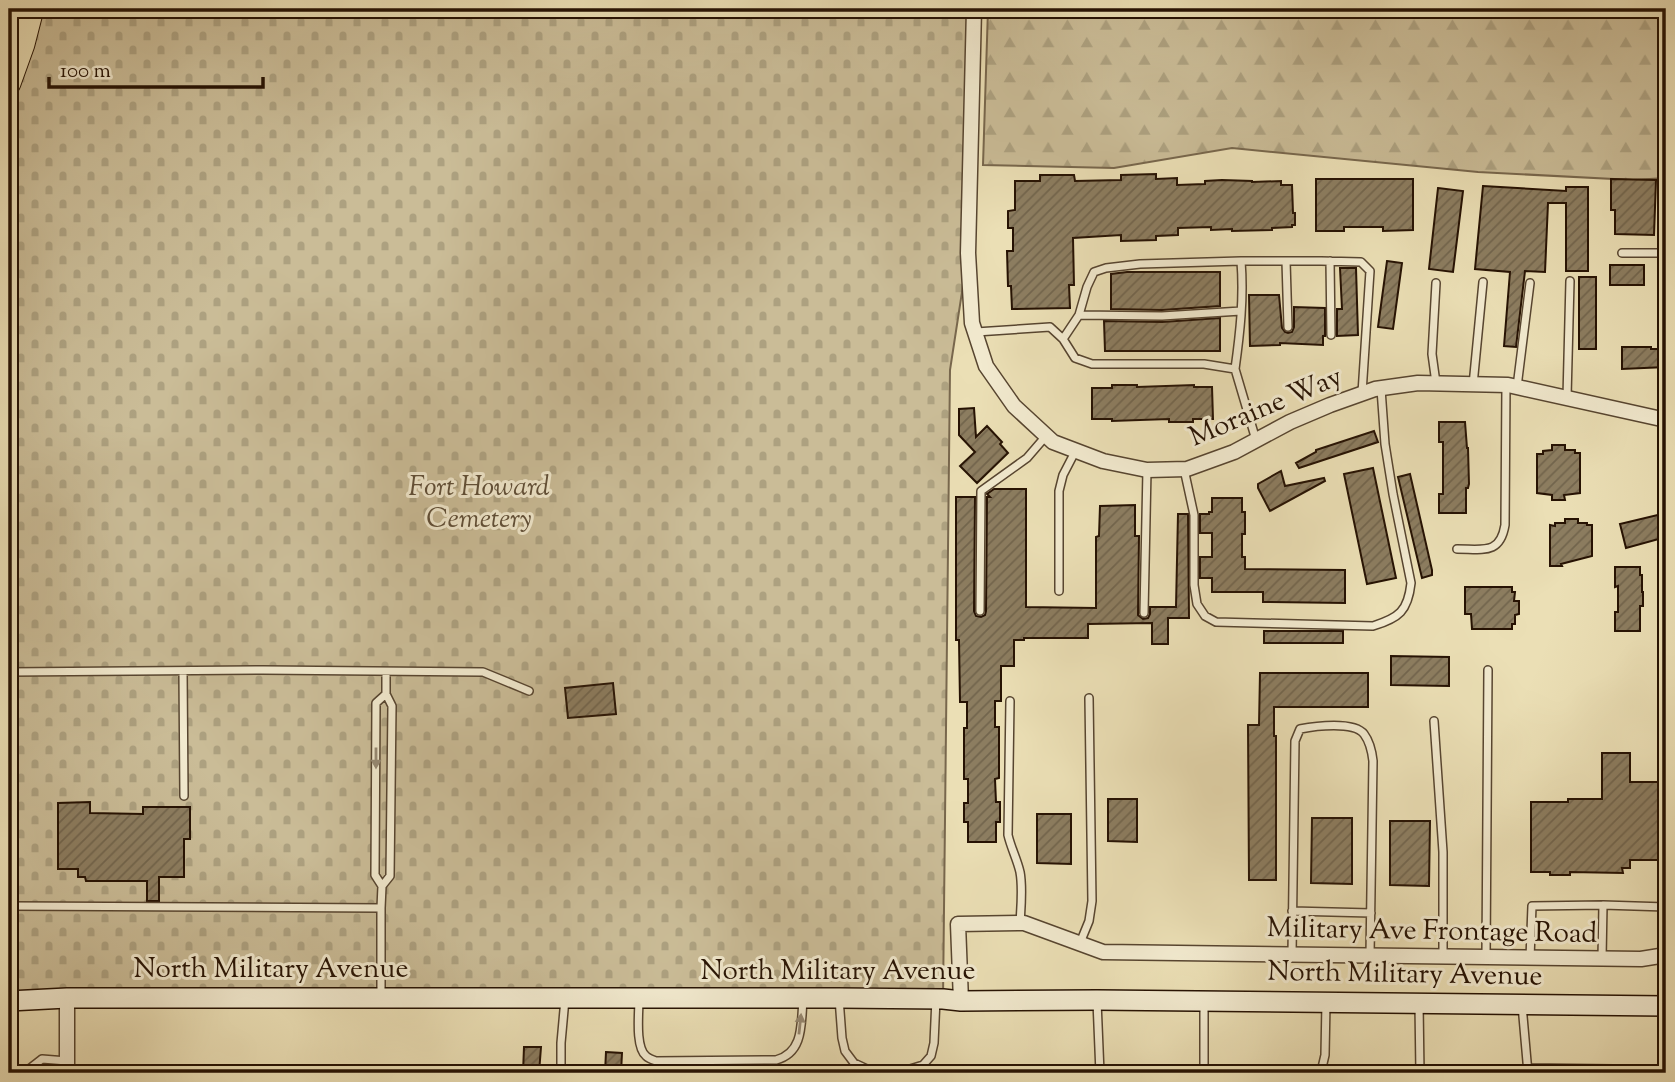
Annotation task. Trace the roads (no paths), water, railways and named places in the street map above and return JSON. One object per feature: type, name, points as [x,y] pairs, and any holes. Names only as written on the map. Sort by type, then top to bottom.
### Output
[{"type":"main road","points":[[9,83],[32,9]]},
{"type":"main road","name":"North Military Avenue","points":[[9,1002],[67,998],[839,998],[936,999],[961,1002],[1097,1000],[1666,1006]]},
{"type":"street","name":"Moraine Way","points":[[974,9],[968,253],[972,323],[986,366],[1014,405],[1054,442],[1103,461],[1147,470],[1184,469],[1234,452],[1290,422],[1362,394],[1381,388],[1418,383],[1512,386],[1666,420]]},
{"type":"street","name":"Military Ave Frontage Road","points":[[961,1002],[958,925],[1024,923],[1103,952],[1602,959],[1641,959],[1666,954]]},
{"type":"street","points":[[67,998],[67,1067]]},
{"type":"lane","points":[[1622,253],[1666,253]]},
{"type":"lane","points":[[1063,339],[1079,315],[1094,272],[1106,268],[1140,264],[1241,261],[1361,262],[1370,271],[1362,394]]},
{"type":"lane","points":[[1241,261],[1243,285],[1235,369],[1256,440]]},
{"type":"lane","points":[[1286,261],[1288,327]]},
{"type":"lane","points":[[1330,261],[1331,335]]},
{"type":"lane","points":[[1567,398],[1570,281]]},
{"type":"lane","points":[[1473,385],[1483,282]]},
{"type":"lane","points":[[1436,283],[1432,354],[1436,384]]},
{"type":"lane","points":[[1457,549],[1488,549],[1498,545],[1503,536],[1512,386],[1530,283]]},
{"type":"lane","points":[[1079,315],[1162,316],[1241,311]]},
{"type":"lane","points":[[975,332],[1050,327],[1063,339],[1075,358],[1092,364],[1204,363],[1235,369]]},
{"type":"lane","points":[[1184,469],[1194,515],[1194,585],[1197,604],[1205,616],[1216,622],[1373,626],[1391,620],[1403,611],[1410,598],[1411,583],[1385,444],[1381,388]]},
{"type":"lane","points":[[980,611],[981,491],[1021,462],[1047,436]]},
{"type":"lane","points":[[1059,591],[1059,491],[1063,475],[1076,450]]},
{"type":"lane","points":[[1144,613],[1147,470]]},
{"type":"lane","points":[[1486,957],[1488,670]]},
{"type":"lane","points":[[183,671],[184,796]]},
{"type":"lane","points":[[9,672],[483,672],[529,691]]},
{"type":"lane","points":[[382,886],[390,876],[392,706],[386,694],[386,672]]},
{"type":"lane","points":[[381,999],[382,886],[375,875],[376,703],[386,694]]},
{"type":"lane","points":[[1080,943],[1090,921],[1092,901],[1089,698]]},
{"type":"lane","points":[[1010,701],[1008,835],[1021,882],[1020,923]]},
{"type":"lane","points":[[1434,721],[1443,852],[1443,957]]},
{"type":"lane","points":[[1292,954],[1295,741],[1300,729],[1315,726],[1353,727],[1363,733],[1370,746],[1373,761],[1370,956]]},
{"type":"lane","points":[[1530,958],[1532,905],[1666,907]]},
{"type":"lane","points":[[1602,959],[1603,905]]},
{"type":"lane","points":[[9,906],[381,908]]},
{"type":"lane","points":[[1292,911],[1371,913]]},
{"type":"lane","points":[[839,998],[845,1051],[854,1063],[869,1070],[910,1069],[923,1065],[931,1056],[934,1043],[936,999]]},
{"type":"lane","points":[[561,1073],[565,999]]},
{"type":"lane","points":[[639,999],[641,1051],[646,1057],[656,1061],[784,1058],[797,1043],[803,999]]},
{"type":"lane","points":[[1097,1000],[1100,1073]]},
{"type":"lane","points":[[1204,1001],[1204,1069],[1210,1073]]},
{"type":"lane","points":[[1319,1073],[1325,1055],[1326,1002]]},
{"type":"lane","points":[[1419,1003],[1420,1073]]},
{"type":"lane","points":[[1522,1004],[1528,1071],[1614,1069],[1625,1073]]},
{"type":"lane","points":[[24,1073],[42,1059],[67,1067]]},
{"type":"park label","name":"Fort Howard Cemetery","points":[[479,504]]}]
